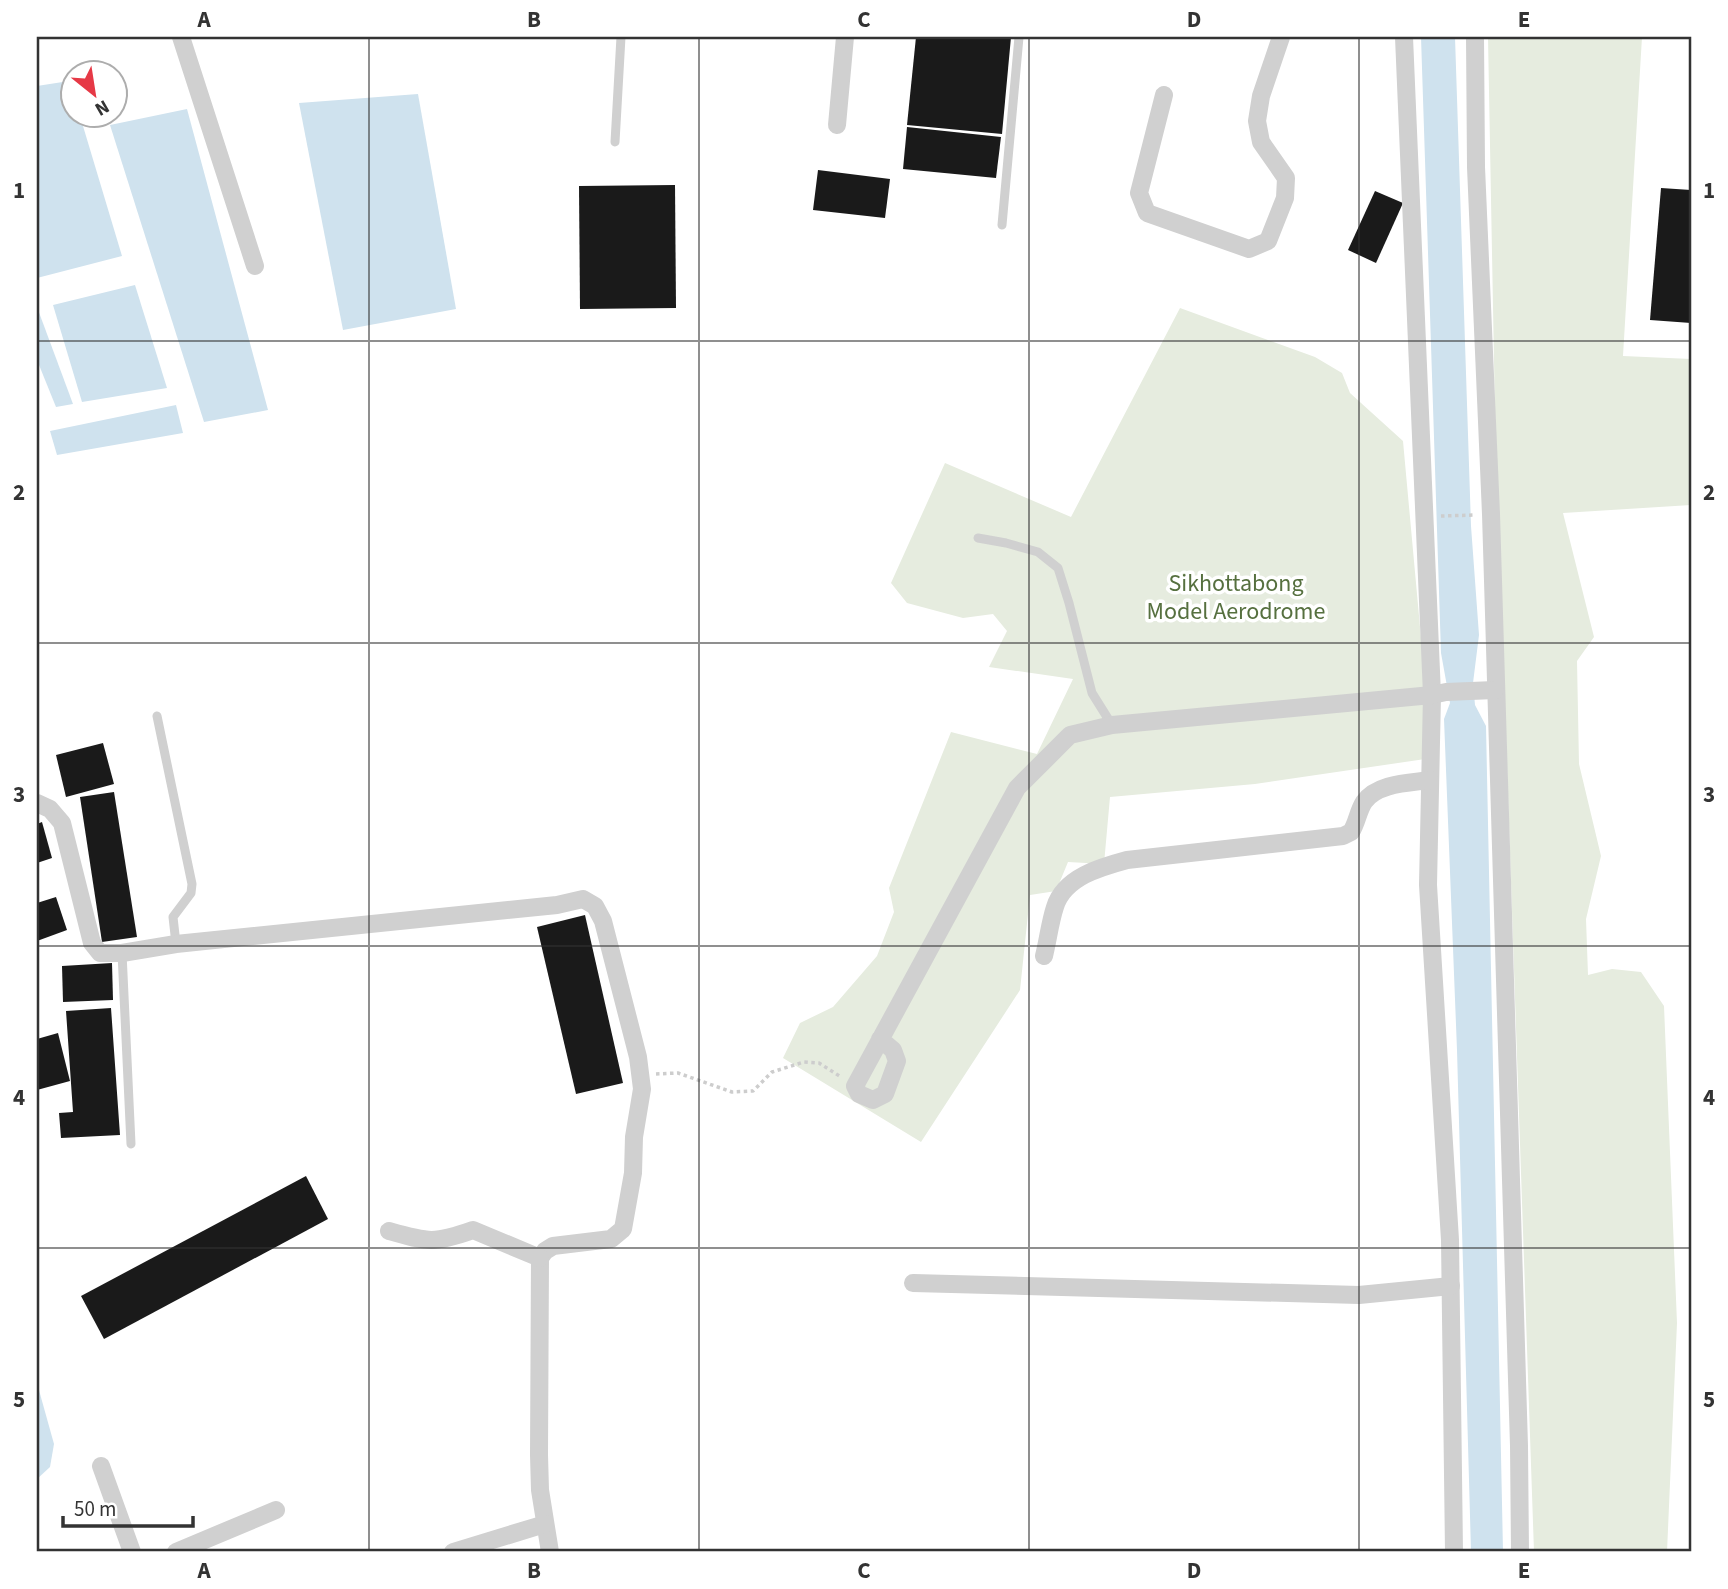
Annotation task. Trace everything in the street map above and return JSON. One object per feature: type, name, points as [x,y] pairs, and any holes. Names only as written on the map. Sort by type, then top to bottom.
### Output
[{"type":"street","points":[[181,37],[255,266]]},
{"type":"street","points":[[837,125],[845,37]]},
{"type":"street","points":[[1164,95],[1139,193],[1147,214],[1249,249],[1268,241],[1285,198],[1286,178],[1261,142],[1257,121],[1261,96],[1281,37]]},
{"type":"street","points":[[1404,37],[1439,694],[1430,780],[1429,885],[1449,1226],[1454,1552]]},
{"type":"street","points":[[1475,37],[1476,167],[1491,514],[1488,690],[1518,1418],[1520,1552]]},
{"type":"street","points":[[880,1039],[893,1050],[897,1061],[885,1094],[873,1100],[859,1094],[855,1086],[880,1039],[1017,788],[1070,735],[1112,724],[1488,690]]},
{"type":"street","points":[[1044,956],[1055,905],[1062,893],[1080,877],[1127,860],[1343,836],[1351,832],[1365,799],[1375,792],[1391,786],[1430,780]]},
{"type":"street","points":[[37,803],[50,809],[62,823],[92,943],[100,953],[122,953],[176,944],[557,905],[583,899],[595,906],[603,921],[638,1057],[642,1089],[634,1137],[633,1172],[623,1229],[611,1239],[553,1247],[545,1251],[540,1258],[540,1490],[550,1552]]},
{"type":"street","points":[[389,1231],[426,1241],[450,1238],[473,1230],[540,1258]]},
{"type":"street","points":[[913,1283],[1360,1296],[1451,1286]]},
{"type":"street","points":[[101,1466],[132,1552]]},
{"type":"street","points":[[176,1552],[276,1510]]},
{"type":"street","points":[[453,1552],[545,1524]]},
{"type":"lane","points":[[615,142],[621,37]]},
{"type":"lane","points":[[1002,225],[1019,37]]},
{"type":"lane","points":[[978,538],[1038,552],[1058,568],[1092,693],[1112,724]]},
{"type":"lane","points":[[157,716],[192,884],[191,894],[173,917],[176,944]]},
{"type":"lane","points":[[122,953],[131,1144]]},
{"type":"path","points":[[1438,516],[1478,515]]},
{"type":"path","points":[[640,1075],[678,1073],[732,1091],[753,1091],[772,1072],[811,1062],[819,1063],[855,1086]]},
{"type":"green space","points":[[1488,37],[1642,37],[1623,356],[1691,359],[1691,505],[1563,513],[1594,637],[1577,661],[1579,764],[1601,856],[1586,919],[1588,975],[1612,969],[1641,972],[1664,1006],[1677,1323],[1667,1552],[1534,1552],[1495,415]]},
{"type":"green space","name":"Sikhottabong Model Aerodrome","points":[[1180,308],[1315,357],[1342,373],[1350,393],[1403,441],[1432,758],[1255,784],[1110,797],[1104,864],[1068,862],[1056,891],[1030,895],[1020,990],[921,1142],[783,1058],[800,1023],[833,1007],[877,956],[894,912],[889,888],[951,732],[1037,754],[1073,679],[989,667],[1007,631],[993,614],[963,618],[907,603],[891,583],[945,463],[1071,517]]},
{"type":"water","points":[[1421,37],[1455,37],[1471,526],[1479,635],[1473,683],[1475,705],[1486,726],[1503,1552],[1471,1552],[1457,1050],[1444,719],[1450,703],[1441,653]]},
{"type":"water","points":[[60,82],[60,130],[84,130],[122,256],[37,278],[37,86]]},
{"type":"water","points":[[418,94],[456,309],[343,330],[299,103]]},
{"type":"water","points":[[187,109],[268,410],[204,422],[112,130],[130,130],[130,121]]},
{"type":"water","points":[[135,285],[167,388],[82,402],[53,305]]},
{"type":"water","points":[[37,307],[73,404],[56,407],[37,360]]},
{"type":"water","points":[[176,405],[183,433],[57,455],[50,431]]},
{"type":"water","points":[[37,1383],[54,1444],[50,1467],[37,1479]]},
{"type":"building","points":[[916,37],[1011,37],[1002,134],[907,125]]},
{"type":"building","points":[[907,127],[1001,137],[996,178],[903,169]]},
{"type":"building","points":[[818,170],[890,179],[885,218],[813,210]]},
{"type":"building","points":[[675,185],[676,308],[580,309],[579,186]]},
{"type":"building","points":[[1661,188],[1691,190],[1691,323],[1650,320]]},
{"type":"building","points":[[1375,191],[1403,203],[1376,263],[1348,250]]},
{"type":"building","points":[[103,743],[114,784],[66,797],[56,755]]},
{"type":"building","points":[[114,792],[137,937],[102,942],[80,797]]},
{"type":"building","points":[[42,822],[52,858],[37,863],[37,824]]},
{"type":"building","points":[[56,897],[67,930],[37,941],[37,903]]},
{"type":"building","points":[[585,915],[623,1083],[576,1094],[537,927]]},
{"type":"building","points":[[112,963],[113,1000],[63,1002],[62,966]]},
{"type":"building","points":[[111,1008],[120,1135],[61,1138],[59,1113],[73,1112],[66,1011]]},
{"type":"building","points":[[58,1033],[70,1081],[37,1090],[37,1039]]},
{"type":"building","points":[[306,1176],[328,1219],[104,1339],[81,1296]]}]
